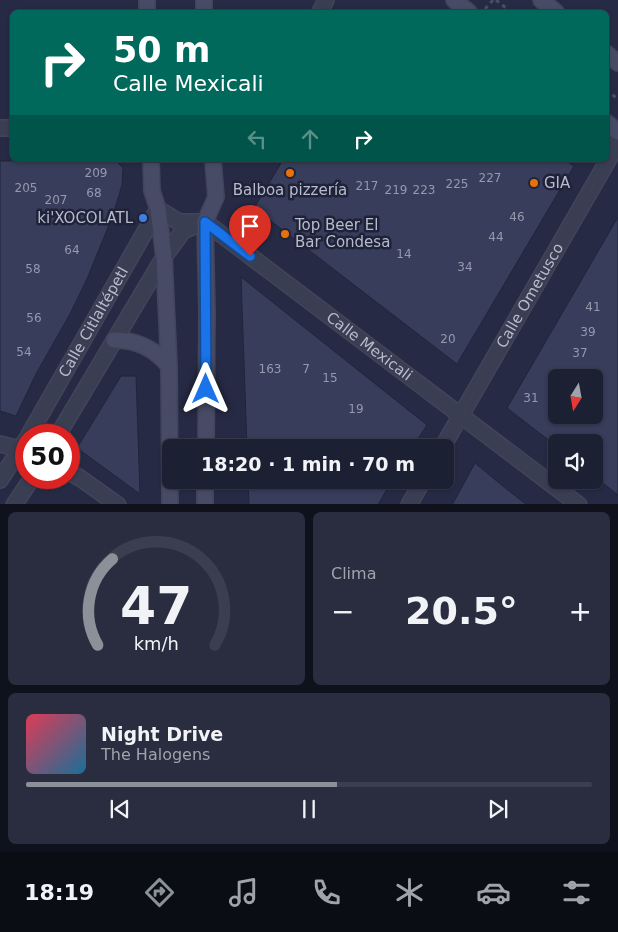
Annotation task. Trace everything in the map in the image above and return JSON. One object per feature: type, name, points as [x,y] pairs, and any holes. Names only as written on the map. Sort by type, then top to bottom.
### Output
[{"type":"main road","points":[[454,0],[466,10]]},
{"type":"main road","points":[[541,0],[554,10]]},
{"type":"main road","points":[[151,162],[152,191],[158,209],[164,257],[169,366],[170,504]]},
{"type":"main road","points":[[206,439],[205,222],[216,197],[213,162]]},
{"type":"main road","points":[[114,340],[136,342],[148,347],[159,354],[169,366]]},
{"type":"main road","points":[[205,489],[205,504]]},
{"type":"street","name":"Calle Ometusco","points":[[609,158],[618,142]]},
{"type":"street","name":"Calle Ometusco","points":[[447,439],[606,162]]},
{"type":"street","points":[[158,209],[179,222],[205,222]]},
{"type":"street","name":"Calle Citlaltépetl","points":[[35,424],[158,209]]},
{"type":"street","name":"Calle Mexicali","points":[[205,222],[579,504]]},
{"type":"street","points":[[164,257],[183,231],[205,222]]},
{"type":"street","name":"Calle Citlaltépetl","points":[[64,424],[164,257]]},
{"type":"street","points":[[0,444],[15,445]]},
{"type":"street","points":[[0,480],[15,460]]},
{"type":"street","points":[[80,478],[118,504]]},
{"type":"street","points":[[14,504],[24,489]]},
{"type":"street","points":[[409,504],[418,489]]},
{"type":"path","points":[[496,0],[508,10]]},
{"type":"building","points":[[0,161],[117,162],[123,168],[122,185],[113,215],[87,279],[70,314],[36,374],[16,416],[0,411]]},
{"type":"building","points":[[282,162],[567,162],[574,166],[457,364],[254,208]]},
{"type":"building","points":[[618,217],[618,495],[603,483],[603,434],[548,434],[548,440],[507,408]]},
{"type":"building","points":[[241,277],[427,425],[418,439],[247,439]]},
{"type":"building","points":[[121,376],[136,376],[140,494],[80,450],[80,443]]},
{"type":"building","points":[[475,463],[526,504],[453,504]]},
{"type":"building","points":[[248,489],[387,489],[379,504],[249,504]]},
{"type":"place","name":"Balboa pizzería","points":[[290,173]]},
{"type":"place","name":"GIA","points":[[534,183]]},
{"type":"place","name":"ki'XOCOLATL","points":[[143,218]]},
{"type":"place","name":"Top Beer El Bar Condesa","points":[[285,234]]},
{"type":"route","points":[[206,389],[205,222],[250,256]]}]
